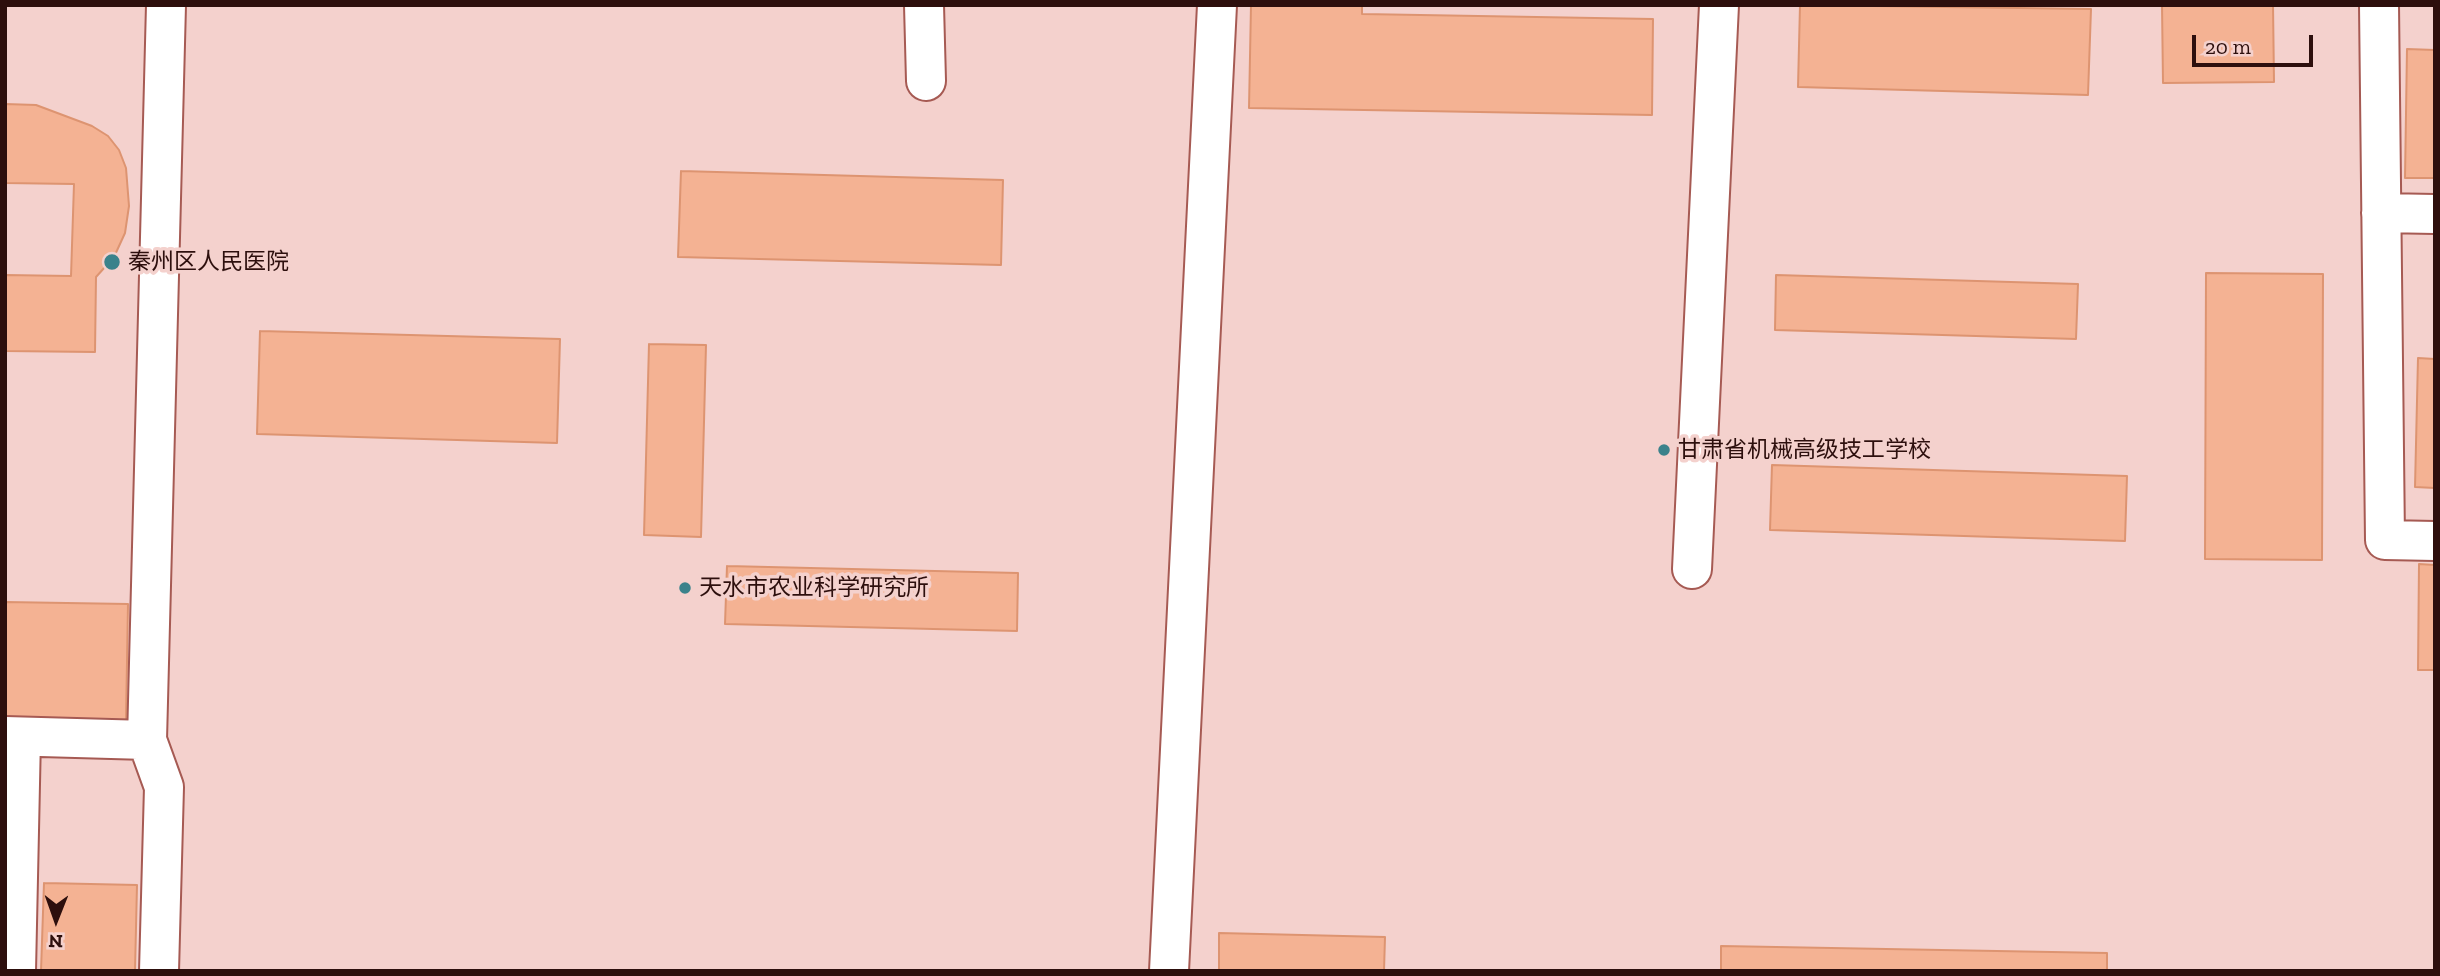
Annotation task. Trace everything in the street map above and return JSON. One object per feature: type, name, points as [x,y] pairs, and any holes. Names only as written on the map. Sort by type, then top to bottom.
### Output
[{"type":"street","points":[[159,971],[164,788],[147,740],[166,5]]},
{"type":"street","points":[[924,5],[926,81]]},
{"type":"street","points":[[1169,971],[1217,5]]},
{"type":"street","points":[[1692,569],[1719,5]]},
{"type":"street","points":[[2379,5],[2385,540],[2435,541]]},
{"type":"street","points":[[2381,213],[2435,214]]},
{"type":"street","points":[[16,971],[13,737],[147,740]]},
{"type":"building","points":[[1251,5],[1362,5],[1362,14],[1653,19],[1652,115],[1249,108]]},
{"type":"building","points":[[1800,5],[2091,9],[2088,95],[1798,87]]},
{"type":"building","points":[[2162,5],[2273,5],[2274,82],[2163,83]]},
{"type":"building","points":[[2407,49],[2435,50],[2435,178],[2405,178]]},
{"type":"building","points":[[5,104],[36,105],[92,126],[108,136],[119,150],[126,168],[129,206],[125,233],[114,257],[96,277],[95,352],[5,351],[5,275],[71,276],[74,184],[5,183]]},
{"type":"building","points":[[681,171],[1003,180],[1001,265],[678,257]]},
{"type":"building","points":[[2206,273],[2323,274],[2322,560],[2205,559]]},
{"type":"building","points":[[1776,275],[2078,284],[2076,339],[1775,330]]},
{"type":"building","points":[[260,331],[560,339],[557,443],[257,434]]},
{"type":"building","points":[[649,344],[706,345],[701,537],[644,535]]},
{"type":"building","points":[[2418,358],[2435,359],[2435,488],[2415,487]]},
{"type":"building","points":[[1772,465],[2127,476],[2125,541],[1770,530]]},
{"type":"building","points":[[2419,564],[2435,565],[2435,670],[2418,670]]},
{"type":"building","points":[[727,566],[1018,573],[1017,631],[725,624]]},
{"type":"building","points":[[5,602],[128,604],[126,720],[5,718]]},
{"type":"building","points":[[44,883],[137,885],[135,971],[41,971]]},
{"type":"building","points":[[1219,933],[1385,937],[1384,971],[1219,971]]},
{"type":"building","points":[[1721,946],[2107,953],[2107,971],[1721,971]]},
{"type":"place","name":"秦州区人民医院","points":[[112,262]]},
{"type":"place","name":"甘肃省机械高级技工学校","points":[[1664,450]]},
{"type":"place","name":"天水市农业科学研究所","points":[[685,588]]}]
